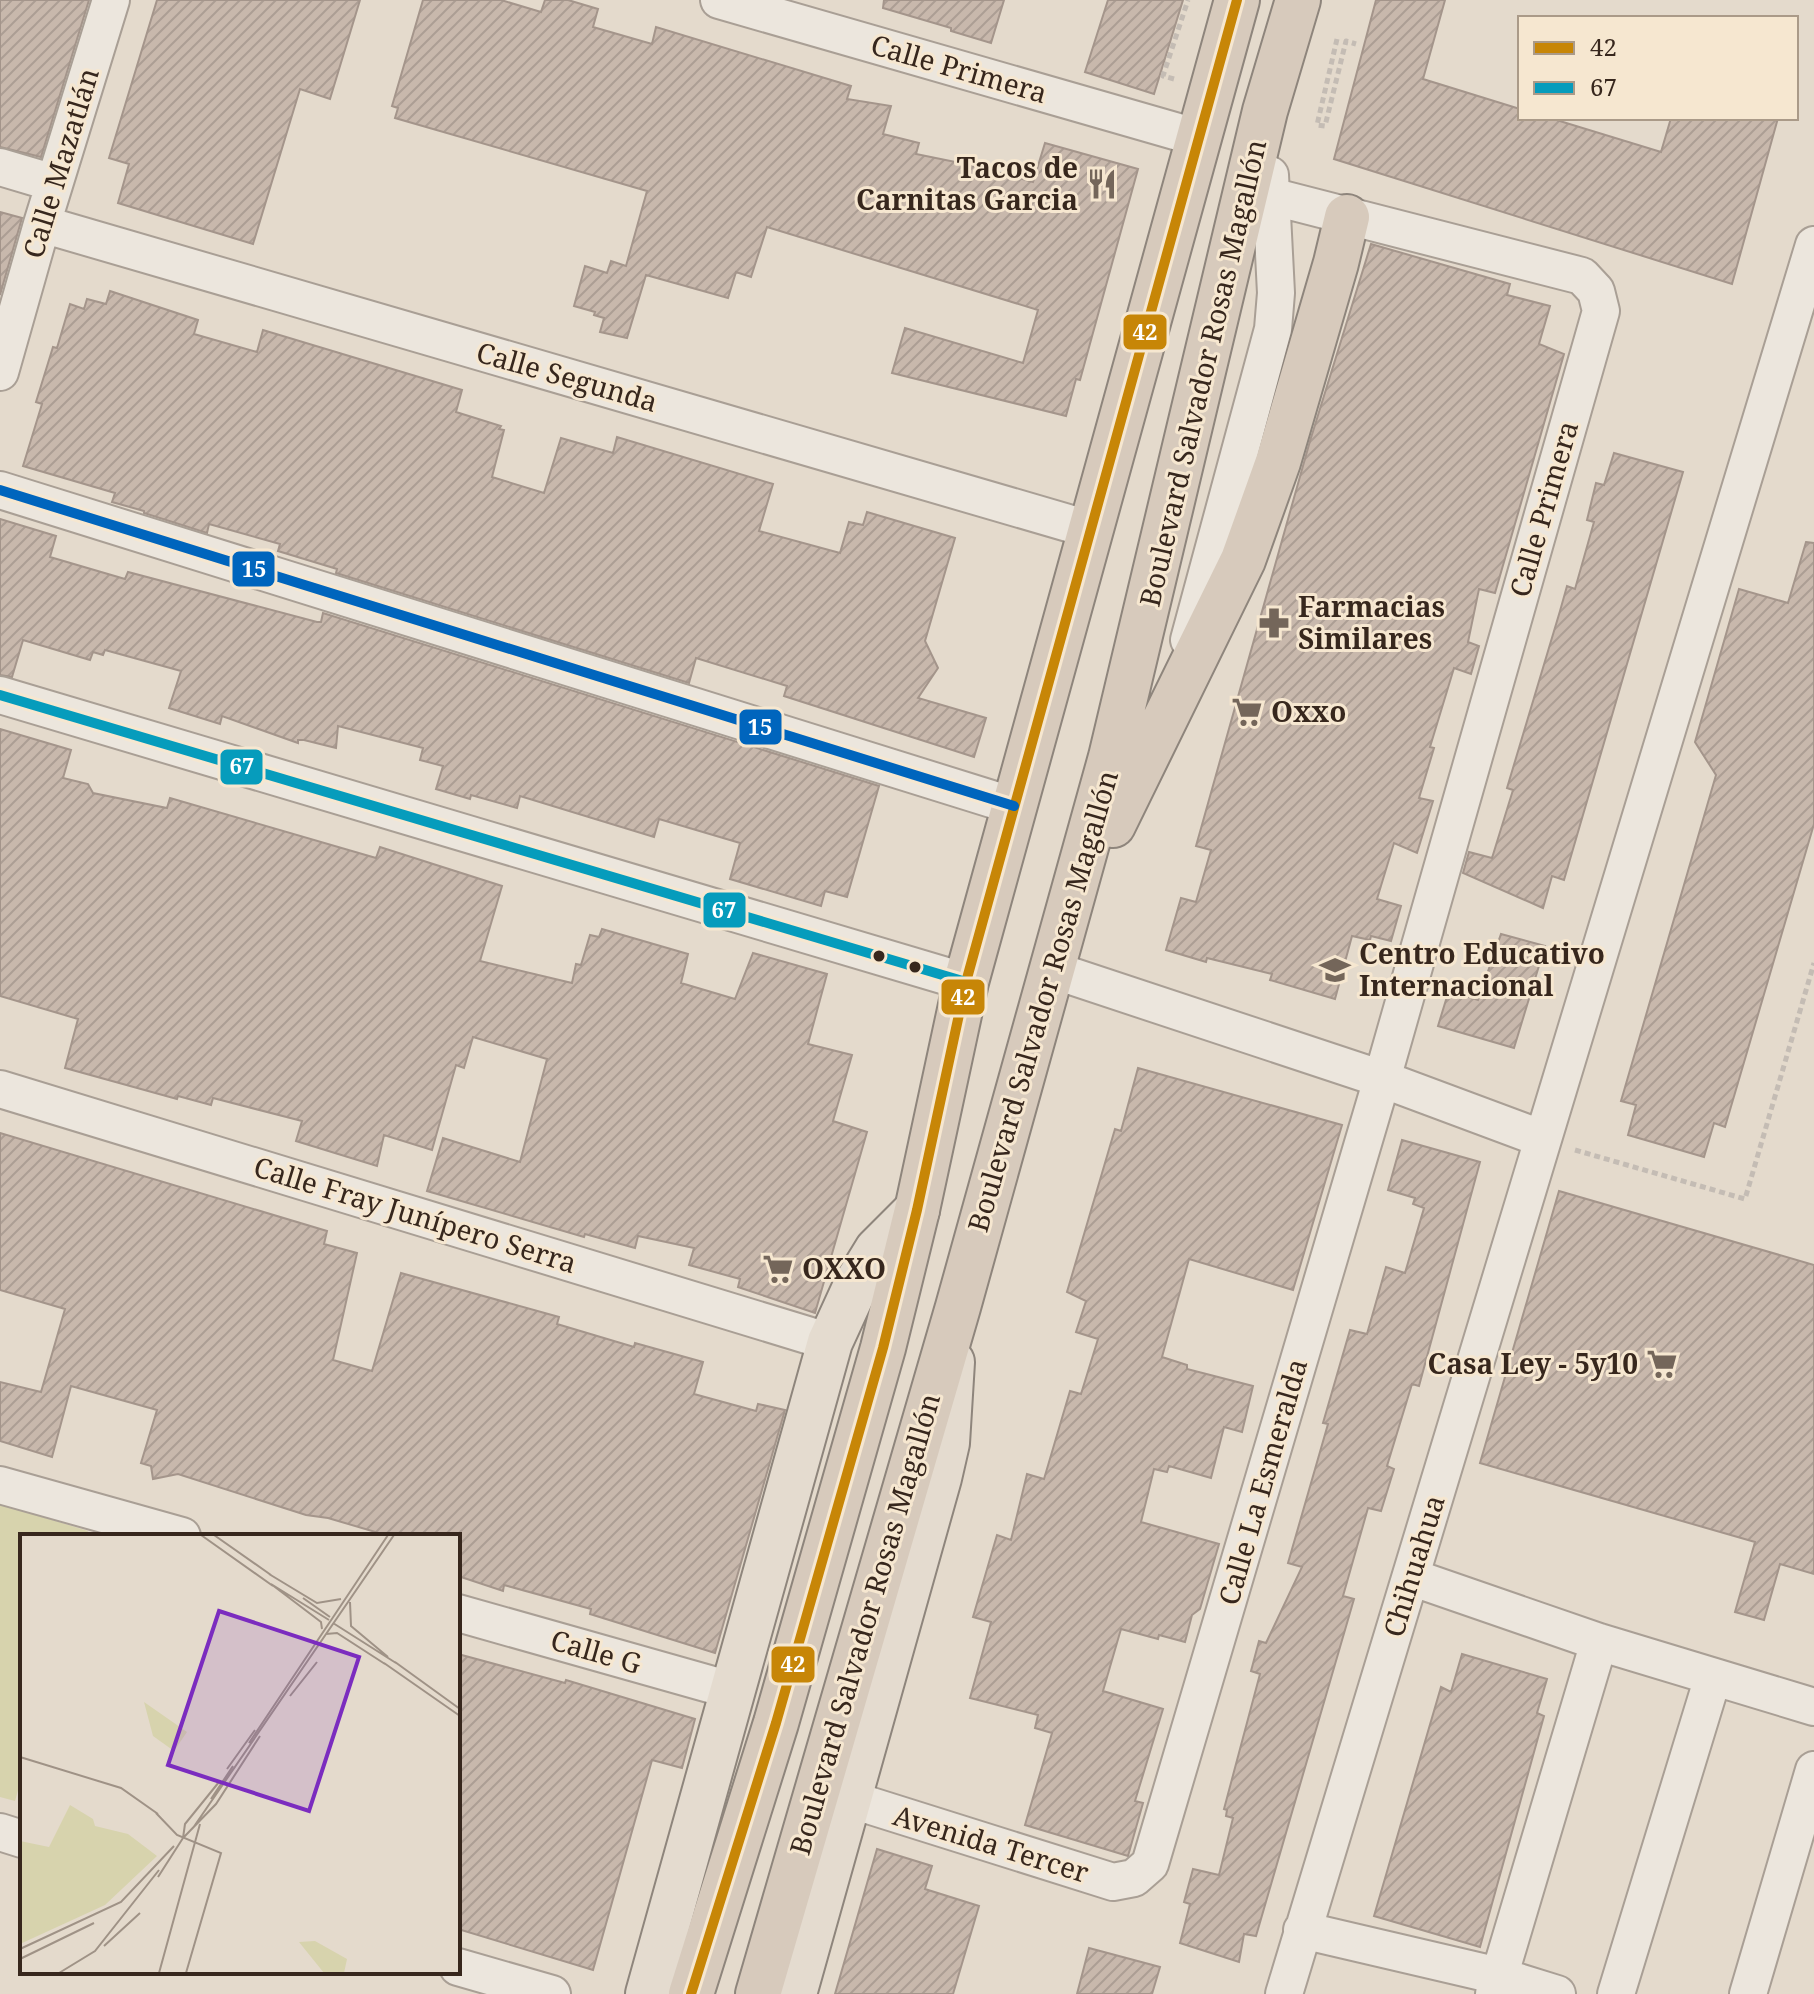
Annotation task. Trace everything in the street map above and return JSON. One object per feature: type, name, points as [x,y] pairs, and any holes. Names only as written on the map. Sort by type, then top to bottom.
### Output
[{"type":"highway","name":"Boulevard Salvador Rosas Magallón","points":[[691,1994],[776,1723],[883,1348],[917,1210],[966,982],[1237,0]]},
{"type":"highway","name":"Boulevard Salvador Rosas Magallón","points":[[758,1994],[958,1307],[1111,757],[1260,193],[1265,111],[1298,0]]},
{"type":"highway","points":[[1063,928],[1251,539],[1283,447],[1347,217]]},
{"type":"main road","points":[[648,1994],[830,1342],[858,1281],[877,1250],[917,1210]]},
{"type":"main road","points":[[794,1994],[942,1466],[947,1443],[958,1307]]},
{"type":"street","name":"Calle Mazatlán","points":[[2,360],[13,279],[42,224],[111,0]]},
{"type":"street","name":"Calle Primera","points":[[719,0],[1199,138]]},
{"type":"street","points":[[0,167],[54,183]]},
{"type":"street","points":[[1169,711],[1273,329],[1276,293],[1260,193]]},
{"type":"street","name":"Calle Primera","points":[[1260,193],[1582,276],[1596,291],[1601,311],[1382,1079]]},
{"type":"street","name":"Calle Segunda","points":[[42,224],[1092,530]]},
{"type":"street","name":"Chihuahua","points":[[1284,1994],[1814,245]]},
{"type":"street","points":[[0,490],[1014,806]]},
{"type":"street","points":[[0,695],[966,982]]},
{"type":"street","points":[[1050,969],[1382,1079],[1543,1139]]},
{"type":"street","name":"Calle La Esmeralda","points":[[1134,1878],[1150,1864],[1382,1079]]},
{"type":"street","name":"Calle Fray Junípero Serra","points":[[0,1089],[830,1342]]},
{"type":"street","points":[[0,1485],[175,1534]]},
{"type":"street","points":[[1411,1577],[1599,1642],[1814,1707]]},
{"type":"street","name":"Calle G","points":[[460,1614],[734,1691]]},
{"type":"street","points":[[1497,1985],[1599,1642]]},
{"type":"street","points":[[1616,1994],[1713,1677]]},
{"type":"street","points":[[1748,1994],[1814,1770]]},
{"type":"street","name":"Avenida Tercer","points":[[849,1799],[1113,1882],[1134,1878]]},
{"type":"street","points":[[0,1832],[20,1838]]},
{"type":"street","points":[[1302,1930],[1497,1985],[1557,1994]]},
{"type":"street","points":[[460,1968],[552,1994]]},
{"type":"path","points":[[1337,39],[1317,125],[1325,126],[1346,41],[1356,44]]},
{"type":"path","points":[[1543,1139],[1745,1199],[1814,963]]},
{"type":"shaded area","points":[[0,1504],[88,1531],[87,1534],[20,1534],[20,1783],[15,1801],[0,1797]]},
{"type":"building","points":[[0,0],[89,0],[41,157],[0,147]]},
{"type":"building","points":[[157,0],[360,0],[330,99],[300,89],[253,244],[118,203],[129,164],[109,158]]},
{"type":"building","points":[[423,0],[501,0],[541,12],[545,0],[568,0],[598,9],[593,27],[652,44],[656,27],[851,86],[847,99],[891,106],[883,134],[919,143],[916,154],[1033,182],[1045,143],[1138,169],[1080,380],[1076,379],[1066,416],[892,373],[905,328],[1023,363],[1038,310],[767,227],[751,277],[736,272],[728,298],[646,275],[627,338],[600,332],[604,318],[574,306],[585,266],[607,273],[611,261],[626,266],[647,191],[395,118],[398,108],[392,106]]},
{"type":"building","points":[[884,0],[1004,0],[991,43],[883,8]]},
{"type":"building","points":[[1108,0],[1183,0],[1154,94],[1085,72]]},
{"type":"building","points":[[1376,0],[1445,0],[1423,79],[1518,108],[1518,120],[1557,120],[1661,152],[1670,120],[1777,120],[1732,284],[1334,159]]},
{"type":"building","points":[[0,212],[22,218],[0,295]]},
{"type":"building","points":[[1371,244],[1510,284],[1507,295],[1550,306],[1539,344],[1564,354],[1495,593],[1479,589],[1468,642],[1479,646],[1471,674],[1454,668],[1430,747],[1434,748],[1419,798],[1433,801],[1417,853],[1394,843],[1377,899],[1401,906],[1391,941],[1371,936],[1370,940],[1352,936],[1335,999],[1270,980],[1272,974],[1207,958],[1206,962],[1166,950],[1181,898],[1196,902],[1211,850],[1196,846],[1310,441]]},
{"type":"building","points":[[110,291],[198,320],[194,334],[257,352],[263,330],[462,390],[456,412],[501,426],[499,429],[504,430],[492,477],[544,493],[561,438],[613,453],[617,437],[773,484],[759,531],[840,553],[849,522],[863,525],[867,512],[955,538],[925,641],[938,668],[918,698],[986,718],[974,757],[784,696],[787,686],[696,658],[689,683],[336,573],[337,569],[278,551],[280,544],[209,524],[207,533],[144,513],[112,502],[115,493],[23,466],[42,404],[36,402],[70,304],[84,309],[87,299],[106,304]]},
{"type":"building","points":[[1614,453],[1683,472],[1564,880],[1552,876],[1543,908],[1463,873],[1469,852],[1492,858],[1513,790],[1507,788],[1567,586],[1575,589],[1594,522],[1587,520],[1596,483],[1604,485]]},
{"type":"building","points":[[0,519],[56,536],[50,557],[125,579],[128,572],[317,622],[321,622],[323,613],[879,786],[847,897],[825,891],[821,906],[730,879],[740,843],[659,819],[654,837],[520,796],[517,808],[436,789],[443,766],[420,760],[423,748],[338,726],[336,748],[304,740],[298,740],[298,743],[222,716],[220,724],[169,708],[181,671],[105,650],[103,655],[93,652],[90,660],[23,640],[12,677],[0,675]]},
{"type":"building","points":[[1806,542],[1814,543],[1814,824],[1725,1127],[1714,1123],[1704,1157],[1628,1135],[1636,1105],[1621,1101],[1716,775],[1695,742],[1739,589],[1788,603]]},
{"type":"building","points":[[0,729],[71,750],[63,778],[88,784],[93,793],[167,808],[170,798],[376,858],[380,847],[502,886],[480,961],[572,983],[576,964],[581,965],[590,935],[599,937],[602,929],[688,954],[681,983],[735,999],[753,953],[827,974],[808,1044],[852,1055],[833,1121],[867,1132],[815,1313],[738,1287],[740,1279],[689,1265],[694,1248],[638,1236],[635,1248],[585,1234],[584,1237],[427,1191],[443,1138],[520,1162],[547,1059],[473,1037],[464,1068],[456,1065],[432,1150],[384,1135],[377,1166],[296,1141],[302,1121],[213,1098],[211,1105],[178,1096],[177,1099],[65,1068],[78,1019],[0,996]]},
{"type":"building","points":[[1501,934],[1545,946],[1514,1048],[1438,1026],[1449,990],[1478,1000]]},
{"type":"building","points":[[1138,1068],[1342,1125],[1293,1290],[1189,1259],[1162,1357],[1187,1365],[1187,1369],[1253,1386],[1242,1432],[1224,1427],[1211,1478],[1169,1466],[1167,1472],[1154,1469],[1141,1522],[1219,1544],[1200,1609],[1192,1615],[1185,1642],[1159,1635],[1158,1639],[1121,1629],[1103,1691],[1163,1709],[1135,1801],[1143,1803],[1128,1856],[1025,1825],[1052,1733],[1035,1728],[1038,1715],[970,1698],[991,1622],[973,1617],[997,1535],[1011,1540],[1027,1474],[1044,1479],[1070,1391],[1081,1394],[1098,1339],[1076,1332],[1086,1301],[1067,1292],[1115,1129],[1121,1131]]},
{"type":"building","points":[[0,1133],[327,1231],[324,1244],[357,1253],[333,1360],[372,1371],[401,1273],[559,1317],[557,1324],[634,1347],[635,1343],[703,1362],[694,1394],[756,1411],[758,1404],[785,1410],[715,1653],[590,1614],[591,1609],[504,1585],[503,1591],[460,1577],[460,1534],[382,1534],[328,1518],[306,1515],[178,1474],[153,1479],[151,1466],[141,1463],[157,1410],[71,1386],[52,1457],[0,1441],[0,1382],[41,1392],[65,1309],[0,1290]]},
{"type":"building","points":[[1402,1140],[1480,1162],[1419,1386],[1412,1384],[1387,1466],[1394,1469],[1381,1511],[1368,1508],[1343,1596],[1354,1599],[1256,1936],[1244,1934],[1239,1962],[1180,1943],[1190,1904],[1184,1902],[1193,1869],[1219,1875],[1233,1818],[1226,1816],[1227,1810],[1224,1809],[1260,1674],[1251,1671],[1259,1641],[1266,1643],[1302,1567],[1288,1563],[1328,1424],[1323,1423],[1350,1330],[1367,1334],[1386,1267],[1405,1273],[1424,1208],[1413,1204],[1415,1198],[1388,1190]]},
{"type":"building","name":"Casa Ley - 5y10","points":[[1559,1191],[1814,1265],[1814,1574],[1780,1564],[1764,1620],[1735,1612],[1755,1542],[1480,1463]]},
{"type":"building","points":[[1462,1654],[1547,1679],[1537,1713],[1544,1716],[1480,1947],[1374,1916],[1441,1687],[1451,1692]]},
{"type":"building","points":[[460,1655],[565,1683],[566,1680],[695,1719],[682,1768],[652,1760],[593,1970],[460,1930]]},
{"type":"building","points":[[877,1849],[932,1866],[925,1889],[979,1906],[953,1994],[835,1994]]},
{"type":"building","points":[[1089,1948],[1160,1967],[1152,1994],[1077,1994]]},
{"type":"transit line","name":"42","points":[[691,1994],[776,1723],[883,1348],[917,1210],[966,982],[1237,0]]},
{"type":"transit line","name":"15","points":[[0,490],[1014,806]]},
{"type":"transit line","name":"67","points":[[0,695],[966,982]]},
{"type":"place","name":"Tacos de Carnitas Garcia","points":[[1102,184]]},
{"type":"place","name":"Farmacias Similares","points":[[1274,623]]},
{"type":"place","name":"Oxxo","points":[[1247,712]]},
{"type":"place","name":"Centro Educativo Internacional","points":[[1335,970]]},
{"type":"place","name":"OXXO","points":[[778,1269]]},
{"type":"place","name":"Casa Ley - 5y10","points":[[1662,1364]]}]
